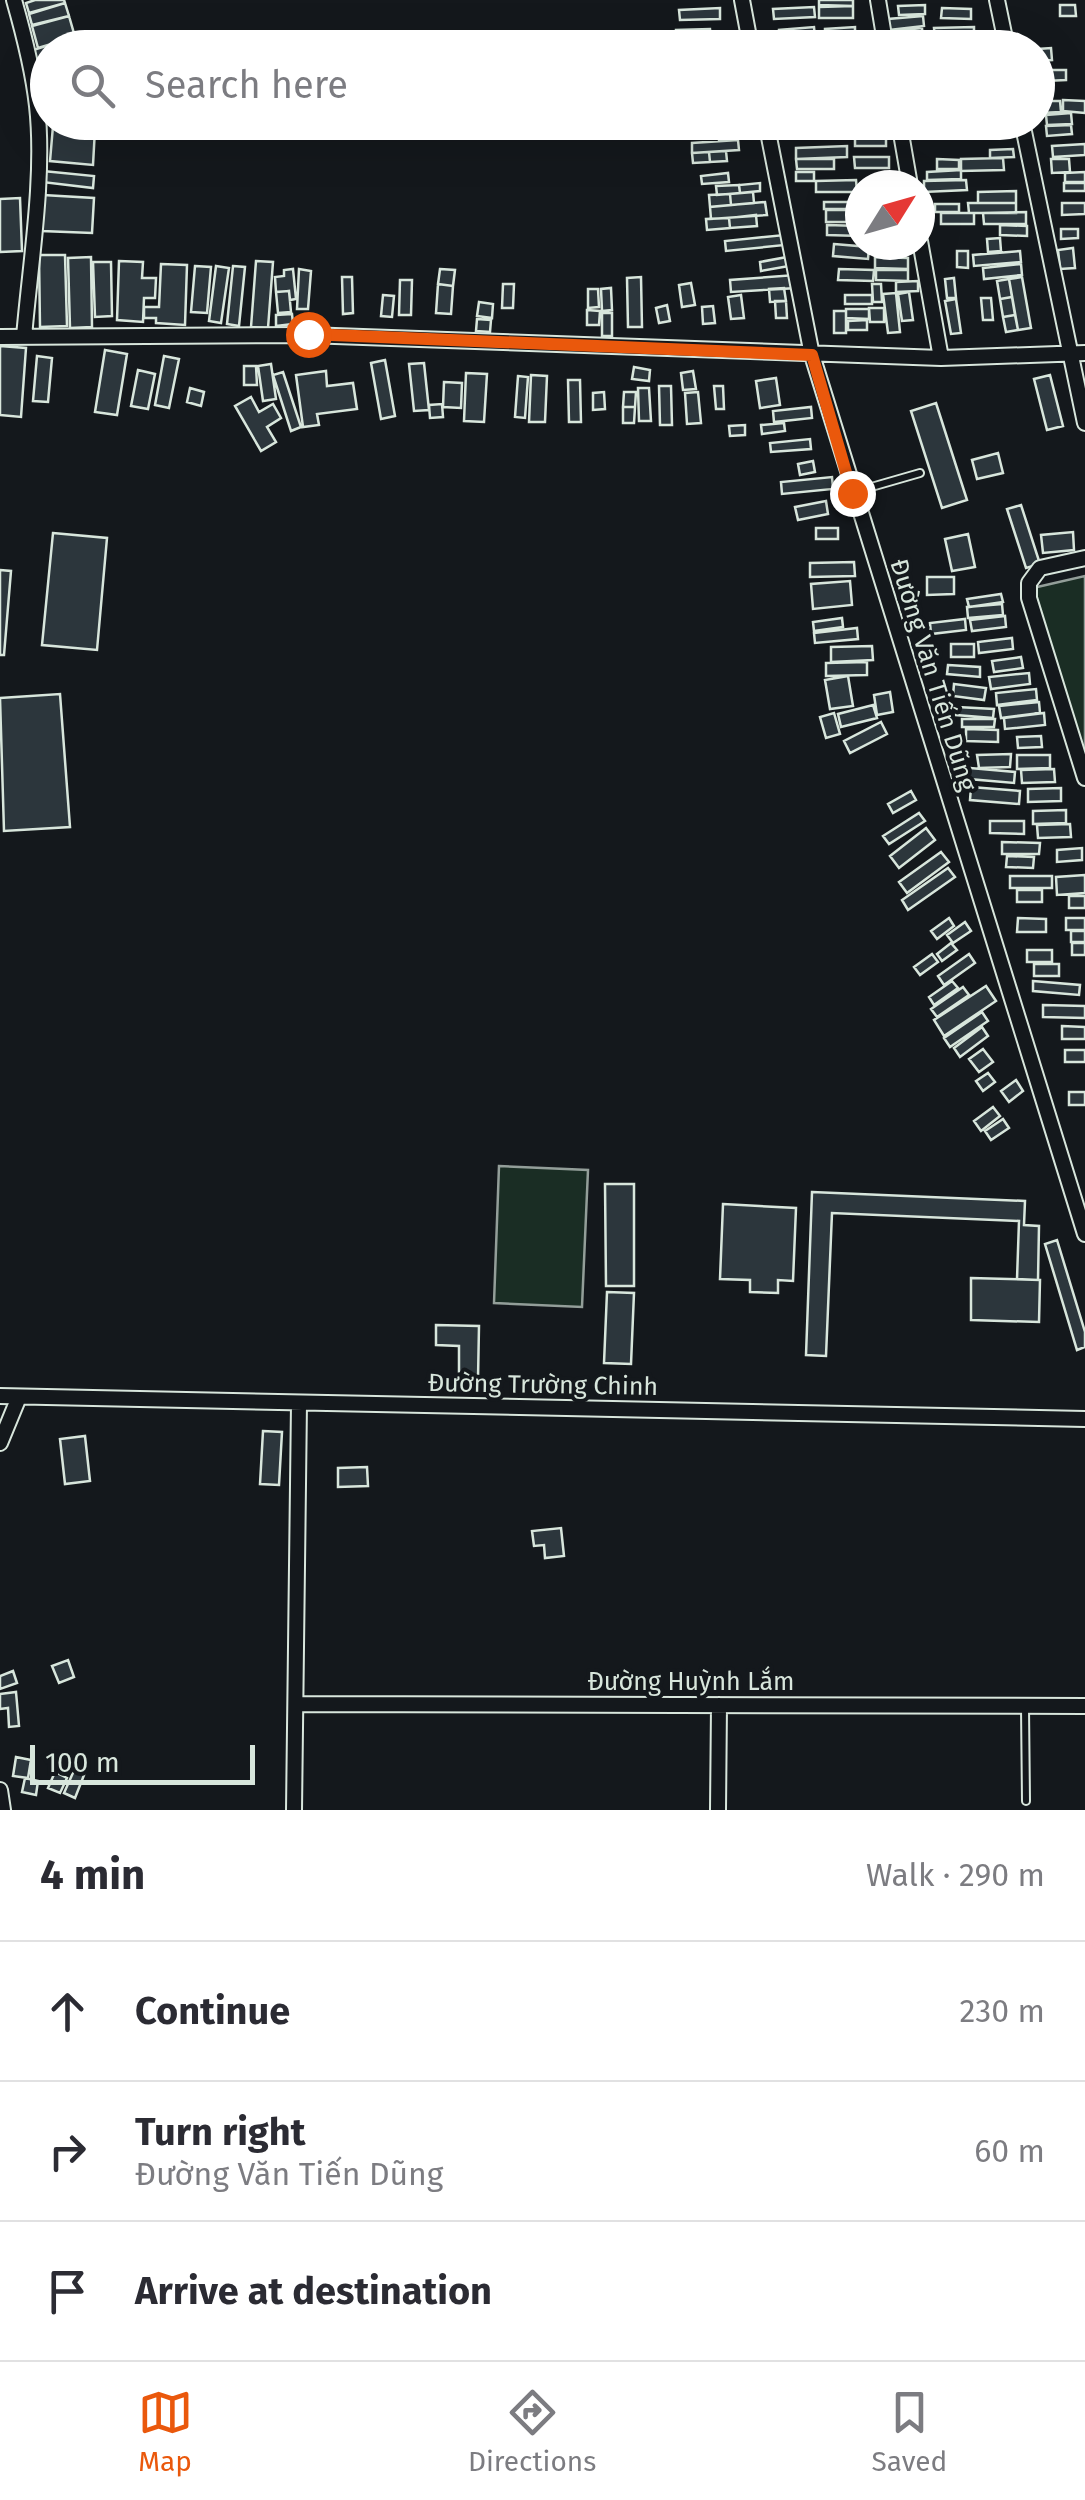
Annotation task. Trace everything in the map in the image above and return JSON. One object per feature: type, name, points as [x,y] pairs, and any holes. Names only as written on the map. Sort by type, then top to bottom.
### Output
[{"type":"street","points":[[14,0],[30,66]]},
{"type":"street","points":[[742,0],[748,30]]},
{"type":"street","points":[[878,0],[883,30]]},
{"type":"street","points":[[997,0],[1003,30]]},
{"type":"street","points":[[24,336],[37,140]]},
{"type":"street","name":"Đường Văn Tiến Dũng","points":[[770,140],[812,355],[1085,1234]]},
{"type":"street","points":[[902,140],[907,170]]},
{"type":"street","points":[[1026,140],[1077,354],[1085,424]]},
{"type":"street","points":[[923,260],[940,358]]},
{"type":"street","points":[[0,337],[308,334],[812,355],[940,358],[1077,354]]},
{"type":"street","points":[[1085,558],[1050,563],[1040,568],[1029,583],[1029,598],[1085,778]]},
{"type":"street","name":"Đường Trường Chinh","points":[[0,1396],[1085,1419]]},
{"type":"street","points":[[0,1443],[19,1397]]},
{"type":"street","points":[[294,1810],[299,1402]]},
{"type":"street","name":"Đường Huỳnh Lắm","points":[[296,1704],[1085,1706]]},
{"type":"street","points":[[718,1810],[720,1705]]},
{"type":"street","points":[[0,1790],[3,1810]]},
{"type":"lane","points":[[852,493],[920,473]]},
{"type":"lane","points":[[1026,1706],[1026,1801]]},
{"type":"green space","points":[[1085,576],[1085,759],[1033,588]]},
{"type":"green space","points":[[499,1166],[588,1170],[582,1307],[494,1303]]},
{"type":"building","points":[[819,0],[853,0],[853,6],[819,5]]},
{"type":"building","points":[[26,3],[65,3],[29,13]]},
{"type":"building","points":[[65,3],[69,16],[32,25],[29,14]]},
{"type":"building","points":[[925,5],[925,14],[899,15],[898,6]]},
{"type":"building","points":[[1060,5],[1075,5],[1076,16],[1060,16]]},
{"type":"building","points":[[853,6],[853,18],[819,18],[819,7]]},
{"type":"building","points":[[814,7],[815,17],[774,19],[773,9]]},
{"type":"building","points":[[720,8],[720,19],[680,20],[679,10]]},
{"type":"building","points":[[942,8],[971,9],[971,19],[941,18]]},
{"type":"building","points":[[69,16],[73,30],[33,30],[32,26]]},
{"type":"building","points":[[923,16],[924,26],[889,30],[888,19]]},
{"type":"building","points":[[974,27],[974,30],[934,30]]},
{"type":"building","points":[[1055,70],[1066,70],[1066,80],[1055,81]]},
{"type":"building","points":[[1063,100],[1085,101],[1085,113],[1063,111]]},
{"type":"building","points":[[1071,113],[1072,124],[1055,125],[1055,114]]},
{"type":"building","points":[[1071,125],[1072,134],[1055,135],[1055,126]]},
{"type":"building","points":[[52,140],[94,140],[93,165],[50,161]]},
{"type":"building","points":[[738,140],[739,150],[692,153],[692,143]]},
{"type":"building","points":[[855,140],[886,140],[886,146],[855,146]]},
{"type":"building","points":[[1085,144],[1085,155],[1053,157],[1052,146]]},
{"type":"building","points":[[847,146],[847,157],[796,159],[796,148]]},
{"type":"building","points":[[1013,149],[1014,157],[990,158],[990,150]]},
{"type":"building","points":[[726,151],[727,161],[710,162],[709,152]]},
{"type":"building","points":[[709,152],[710,162],[693,163],[692,153]]},
{"type":"building","points":[[854,157],[889,157],[889,168],[855,168]]},
{"type":"building","points":[[1003,158],[1004,170],[961,171],[961,159]]},
{"type":"building","points":[[796,159],[834,159],[834,169],[797,169]]},
{"type":"building","points":[[937,159],[959,160],[959,169],[937,169]]},
{"type":"building","points":[[1051,159],[1069,159],[1070,172],[1052,173]]},
{"type":"building","points":[[961,170],[961,179],[935,180],[935,172]]},
{"type":"building","points":[[43,171],[94,176],[93,188],[42,182]]},
{"type":"building","points":[[796,172],[814,172],[814,181],[796,181]]},
{"type":"building","points":[[1085,172],[1085,182],[1065,182],[1065,173]]},
{"type":"building","points":[[728,173],[729,182],[702,184],[701,176]]},
{"type":"building","points":[[845,180],[845,192],[816,192],[816,181]]},
{"type":"building","points":[[966,180],[967,190],[935,191],[935,181]]},
{"type":"building","points":[[760,183],[760,191],[740,193],[739,185]]},
{"type":"building","points":[[1064,183],[1085,183],[1085,191],[1064,191]]},
{"type":"building","points":[[739,185],[740,193],[717,195],[716,186]]},
{"type":"building","points":[[1016,191],[1016,203],[978,203],[978,192]]},
{"type":"building","points":[[753,192],[754,203],[731,205],[730,194]]},
{"type":"building","points":[[730,194],[731,205],[710,207],[709,195]]},
{"type":"building","points":[[43,195],[94,198],[92,233],[42,231]]},
{"type":"building","points":[[20,198],[22,251],[0,252],[0,199]]},
{"type":"building","points":[[765,202],[767,215],[711,219],[710,207]]},
{"type":"building","points":[[824,202],[845,202],[845,209],[824,209]]},
{"type":"building","points":[[968,203],[1016,203],[1016,213],[969,213]]},
{"type":"building","points":[[1062,203],[1085,203],[1085,214],[1062,215]]},
{"type":"building","points":[[935,204],[959,204],[959,212],[935,212]]},
{"type":"building","points":[[826,210],[845,210],[845,222],[826,222]]},
{"type":"building","points":[[1026,212],[1026,224],[984,224],[983,213]]},
{"type":"building","points":[[941,213],[974,213],[974,224],[941,224]]},
{"type":"building","points":[[756,215],[757,226],[730,228],[729,218]]},
{"type":"building","points":[[729,218],[730,228],[707,230],[706,219]]},
{"type":"building","points":[[827,225],[845,226],[845,236],[827,235]]},
{"type":"building","points":[[1000,225],[1027,226],[1027,236],[1000,235]]},
{"type":"building","points":[[1061,229],[1078,229],[1078,238],[1061,239]]},
{"type":"building","points":[[784,235],[785,245],[726,251],[725,241]]},
{"type":"building","points":[[1000,238],[1001,251],[988,252],[987,239]]},
{"type":"building","points":[[834,244],[845,245],[845,257],[833,256]]},
{"type":"building","points":[[1073,248],[1075,268],[1060,269],[1058,250]]},
{"type":"building","points":[[957,251],[968,251],[968,268],[957,267]]},
{"type":"building","points":[[1020,251],[1021,262],[974,266],[973,255]]},
{"type":"building","points":[[39,255],[65,255],[67,326],[40,327]]},
{"type":"building","points":[[91,257],[92,327],[70,328],[68,258]]},
{"type":"building","points":[[787,257],[789,266],[761,271],[760,262]]},
{"type":"building","points":[[875,260],[908,260],[908,269],[875,268]]},
{"type":"building","points":[[119,261],[143,262],[142,278],[156,278],[155,298],[144,298],[143,322],[117,320]]},
{"type":"building","points":[[256,261],[273,262],[268,328],[251,327]]},
{"type":"building","points":[[93,262],[111,262],[112,316],[95,317]]},
{"type":"building","points":[[161,264],[187,265],[185,325],[144,318],[144,307],[159,307]]},
{"type":"building","points":[[1021,264],[1022,275],[984,279],[983,268]]},
{"type":"building","points":[[195,266],[211,267],[207,313],[191,312]]},
{"type":"building","points":[[216,266],[229,268],[221,323],[209,321]]},
{"type":"building","points":[[233,266],[245,267],[239,326],[227,324]]},
{"type":"building","points":[[293,269],[296,299],[290,300],[289,291],[276,292],[275,277]]},
{"type":"building","points":[[299,269],[311,271],[308,309],[297,309]]},
{"type":"building","points":[[440,269],[455,270],[453,286],[438,284]]},
{"type":"building","points":[[839,269],[874,270],[873,281],[838,280]]},
{"type":"building","points":[[876,270],[908,270],[908,281],[876,280]]},
{"type":"building","points":[[795,275],[797,288],[731,292],[730,280]]},
{"type":"building","points":[[342,277],[352,277],[353,313],[343,314]]},
{"type":"building","points":[[641,277],[642,327],[628,327],[627,278]]},
{"type":"building","points":[[1022,277],[1031,328],[1018,330],[1009,279]]},
{"type":"building","points":[[954,278],[956,298],[947,298],[945,279]]},
{"type":"building","points":[[1009,279],[1012,297],[1000,299],[997,281]]},
{"type":"building","points":[[400,280],[412,280],[411,315],[399,315]]},
{"type":"building","points":[[918,281],[918,291],[896,292],[896,282]]},
{"type":"building","points":[[691,283],[695,305],[682,307],[679,285]]},
{"type":"building","points":[[438,284],[453,286],[451,314],[436,313]]},
{"type":"building","points":[[503,284],[514,284],[513,308],[502,308]]},
{"type":"building","points":[[872,284],[881,284],[882,302],[873,302]]},
{"type":"building","points":[[611,288],[612,310],[602,311],[601,289]]},
{"type":"building","points":[[784,288],[786,301],[770,302],[769,289]]},
{"type":"building","points":[[588,289],[598,289],[599,307],[588,308]]},
{"type":"building","points":[[289,291],[291,312],[278,313],[276,292]]},
{"type":"building","points":[[909,292],[913,320],[902,321],[898,294]]},
{"type":"building","points":[[896,293],[900,332],[888,333],[883,294]]},
{"type":"building","points":[[383,295],[394,296],[392,317],[381,316]]},
{"type":"building","points":[[741,295],[744,318],[731,319],[728,297]]},
{"type":"building","points":[[845,295],[872,295],[872,304],[845,304]]},
{"type":"building","points":[[1012,297],[1015,315],[1003,317],[1000,299]]},
{"type":"building","points":[[981,298],[991,298],[993,320],[983,320]]},
{"type":"building","points":[[956,299],[961,333],[951,334],[945,301]]},
{"type":"building","points":[[775,301],[786,301],[787,318],[776,318]]},
{"type":"building","points":[[479,302],[493,304],[492,318],[477,316]]},
{"type":"building","points":[[667,305],[670,321],[659,323],[656,308]]},
{"type":"building","points":[[713,306],[715,323],[703,324],[702,307]]},
{"type":"building","points":[[869,308],[884,308],[884,322],[870,322]]},
{"type":"building","points":[[846,309],[869,309],[869,319],[846,318]]},
{"type":"building","points":[[587,310],[600,311],[599,325],[587,325]]},
{"type":"building","points":[[834,311],[846,311],[846,333],[834,333]]},
{"type":"building","points":[[602,313],[612,313],[612,336],[602,336]]},
{"type":"building","points":[[292,314],[293,324],[276,326],[276,315]]},
{"type":"building","points":[[1015,315],[1018,330],[1006,332],[1003,317]]},
{"type":"building","points":[[477,319],[491,320],[490,332],[476,331]]},
{"type":"building","points":[[867,320],[867,330],[848,330],[848,321]]},
{"type":"building","points":[[0,346],[26,348],[21,417],[0,415]]},
{"type":"building","points":[[105,350],[127,354],[117,415],[95,412]]},
{"type":"building","points":[[37,356],[52,358],[48,402],[33,401]]},
{"type":"building","points":[[164,356],[179,359],[169,408],[155,405]]},
{"type":"building","points":[[385,360],[395,416],[381,419],[371,363]]},
{"type":"building","points":[[424,363],[429,410],[414,411],[409,364]]},
{"type":"building","points":[[271,364],[276,399],[263,401],[258,366]]},
{"type":"building","points":[[244,366],[256,366],[257,385],[244,385]]},
{"type":"building","points":[[634,367],[650,370],[649,381],[632,379]]},
{"type":"building","points":[[138,370],[155,374],[148,409],[131,406]]},
{"type":"building","points":[[326,371],[327,386],[353,383],[357,409],[317,414],[319,425],[303,427],[296,375]]},
{"type":"building","points":[[693,371],[696,389],[683,390],[681,373]]},
{"type":"building","points":[[283,372],[301,427],[291,431],[273,375]]},
{"type":"building","points":[[466,373],[487,374],[484,422],[464,421]]},
{"type":"building","points":[[531,375],[547,376],[545,422],[529,422]]},
{"type":"building","points":[[1050,375],[1063,426],[1047,430],[1034,379]]},
{"type":"building","points":[[518,376],[528,377],[525,418],[515,417]]},
{"type":"building","points":[[776,378],[780,405],[760,408],[756,381]]},
{"type":"building","points":[[568,380],[580,380],[581,422],[569,422]]},
{"type":"building","points":[[444,382],[462,383],[461,408],[443,407]]},
{"type":"building","points":[[659,386],[671,386],[672,425],[660,425]]},
{"type":"building","points":[[714,386],[723,386],[724,409],[716,409]]},
{"type":"building","points":[[190,388],[204,392],[201,406],[187,402]]},
{"type":"building","points":[[638,388],[649,388],[651,421],[639,421]]},
{"type":"building","points":[[604,392],[605,409],[593,410],[593,393]]},
{"type":"building","points":[[624,392],[636,392],[635,407],[623,407]]},
{"type":"building","points":[[698,392],[701,423],[687,424],[685,393]]},
{"type":"building","points":[[251,397],[259,412],[273,404],[281,418],[267,427],[276,442],[261,451],[235,406]]},
{"type":"building","points":[[936,403],[967,500],[942,508],[911,411]]},
{"type":"building","points":[[442,404],[443,417],[430,418],[429,405]]},
{"type":"building","points":[[623,407],[635,407],[634,423],[623,423]]},
{"type":"building","points":[[811,407],[812,418],[774,422],[773,411]]},
{"type":"building","points":[[784,423],[785,431],[762,434],[761,425]]},
{"type":"building","points":[[745,425],[745,435],[730,436],[729,426]]},
{"type":"building","points":[[810,439],[811,449],[771,452],[770,443]]},
{"type":"building","points":[[998,453],[1003,473],[977,479],[972,460]]},
{"type":"building","points":[[813,461],[815,472],[800,475],[798,464]]},
{"type":"building","points":[[832,477],[833,489],[782,494],[781,482]]},
{"type":"building","points":[[826,501],[828,514],[798,520],[795,507]]},
{"type":"building","points":[[1021,505],[1040,564],[1026,568],[1007,509]]},
{"type":"building","points":[[816,528],[838,528],[838,539],[816,539]]},
{"type":"building","points":[[1073,532],[1074,550],[1043,553],[1041,535]]},
{"type":"building","points":[[53,533],[107,538],[97,650],[42,645]]},
{"type":"building","points":[[968,534],[975,567],[952,571],[945,539]]},
{"type":"building","points":[[854,562],[855,576],[810,577],[810,563]]},
{"type":"building","points":[[0,570],[11,571],[4,655],[0,655]]},
{"type":"building","points":[[927,577],[954,577],[954,594],[927,595]]},
{"type":"building","points":[[850,581],[852,605],[813,609],[811,584]]},
{"type":"building","points":[[1001,594],[1003,602],[969,607],[967,599]]},
{"type":"building","points":[[1002,604],[1003,615],[968,618],[967,607]]},
{"type":"building","points":[[1005,616],[1006,627],[972,631],[970,620]]},
{"type":"building","points":[[842,618],[843,627],[814,631],[813,622]]},
{"type":"building","points":[[965,619],[966,630],[931,634],[930,623]]},
{"type":"building","points":[[857,628],[858,639],[815,643],[814,633]]},
{"type":"building","points":[[1012,638],[1013,649],[979,653],[978,642]]},
{"type":"building","points":[[951,644],[974,644],[974,657],[951,657]]},
{"type":"building","points":[[872,646],[873,660],[831,662],[831,647]]},
{"type":"building","points":[[1021,657],[1023,668],[994,672],[992,661]]},
{"type":"building","points":[[867,662],[867,675],[826,676],[826,663]]},
{"type":"building","points":[[948,665],[980,667],[980,677],[947,674]]},
{"type":"building","points":[[1029,673],[1030,684],[991,689],[989,677]]},
{"type":"building","points":[[848,676],[853,706],[830,709],[825,680]]},
{"type":"building","points":[[954,684],[986,688],[984,700],[953,696]]},
{"type":"building","points":[[1036,689],[1037,700],[997,705],[996,693]]},
{"type":"building","points":[[890,692],[893,712],[877,715],[874,695]]},
{"type":"building","points":[[60,694],[70,827],[4,831],[0,698]]},
{"type":"building","points":[[1039,702],[1040,713],[1001,718],[999,706]]},
{"type":"building","points":[[873,705],[877,718],[841,727],[838,714]]},
{"type":"building","points":[[957,707],[994,709],[993,718],[956,715]]},
{"type":"building","points":[[834,713],[840,734],[826,738],[820,717]]},
{"type":"building","points":[[1044,713],[1045,725],[1005,729],[1004,718]]},
{"type":"building","points":[[962,719],[995,719],[994,727],[962,727]]},
{"type":"building","points":[[881,722],[887,734],[850,753],[844,741]]},
{"type":"building","points":[[966,729],[998,730],[998,742],[966,741]]},
{"type":"building","points":[[1041,736],[1042,747],[1018,748],[1017,737]]},
{"type":"building","points":[[1011,754],[1010,767],[979,768],[977,755]]},
{"type":"building","points":[[1017,755],[1050,755],[1050,768],[1017,769]]},
{"type":"building","points":[[970,768],[1015,772],[1014,783],[969,779]]},
{"type":"building","points":[[1054,769],[1055,782],[1022,783],[1021,770]]},
{"type":"building","points":[[971,787],[1020,791],[1019,804],[970,800]]},
{"type":"building","points":[[1061,788],[1061,801],[1028,802],[1028,789]]},
{"type":"building","points":[[911,791],[916,800],[893,813],[888,804]]},
{"type":"building","points":[[1066,810],[1066,823],[1033,824],[1033,811]]},
{"type":"building","points":[[919,813],[925,821],[889,844],[883,836]]},
{"type":"building","points":[[990,821],[1024,821],[1024,834],[990,833]]},
{"type":"building","points":[[1070,824],[1071,837],[1038,838],[1037,825]]},
{"type":"building","points":[[926,828],[935,840],[899,868],[890,856]]},
{"type":"building","points":[[1002,842],[1040,843],[1039,854],[1002,854]]},
{"type":"building","points":[[1082,848],[1082,860],[1057,862],[1057,850]]},
{"type":"building","points":[[941,852],[949,862],[907,893],[899,882]]},
{"type":"building","points":[[1007,856],[1034,857],[1033,868],[1006,867]]},
{"type":"building","points":[[948,868],[955,877],[908,910],[902,900]]},
{"type":"building","points":[[1085,875],[1085,893],[1057,895],[1056,877]]},
{"type":"building","points":[[1010,876],[1052,876],[1052,888],[1010,888]]},
{"type":"building","points":[[1017,890],[1042,890],[1042,902],[1017,902]]},
{"type":"building","points":[[1069,896],[1085,896],[1085,908],[1069,908]]},
{"type":"building","points":[[949,918],[954,926],[937,939],[931,931]]},
{"type":"building","points":[[1018,918],[1046,919],[1046,932],[1017,932]]},
{"type":"building","points":[[1066,918],[1085,918],[1085,930],[1066,930]]},
{"type":"building","points":[[965,922],[971,931],[953,943],[947,935]]},
{"type":"building","points":[[1071,931],[1085,931],[1085,942],[1071,942]]},
{"type":"building","points":[[951,943],[957,950],[942,961],[937,954]]},
{"type":"building","points":[[1072,943],[1085,943],[1085,955],[1072,955]]},
{"type":"building","points":[[1027,950],[1052,950],[1052,962],[1027,962]]},
{"type":"building","points":[[932,954],[938,962],[920,975],[914,967]]},
{"type":"building","points":[[969,954],[975,963],[944,985],[938,976]]},
{"type":"building","points":[[1034,964],[1059,964],[1059,976],[1034,976]]},
{"type":"building","points":[[952,981],[958,988],[934,1005],[929,997]]},
{"type":"building","points":[[1033,981],[1080,985],[1079,995],[1033,991]]},
{"type":"building","points":[[986,986],[996,1001],[944,1036],[934,1020]]},
{"type":"building","points":[[963,987],[969,995],[937,1017],[931,1009]]},
{"type":"building","points":[[1043,1005],[1085,1006],[1085,1018],[1043,1017]]},
{"type":"building","points":[[982,1012],[988,1021],[950,1047],[944,1038]]},
{"type":"building","points":[[1062,1026],[1085,1027],[1085,1039],[1062,1039]]},
{"type":"building","points":[[982,1027],[988,1036],[960,1057],[954,1048]]},
{"type":"building","points":[[983,1049],[993,1062],[979,1072],[969,1059]]},
{"type":"building","points":[[1065,1050],[1085,1050],[1085,1062],[1065,1062]]},
{"type":"building","points":[[988,1073],[995,1082],[983,1091],[976,1081]]},
{"type":"building","points":[[1016,1080],[1023,1091],[1009,1102],[1001,1091]]},
{"type":"building","points":[[1069,1092],[1085,1092],[1085,1105],[1069,1105]]},
{"type":"building","points":[[993,1107],[1000,1116],[981,1131],[974,1121]]},
{"type":"building","points":[[1003,1119],[1009,1128],[991,1140],[985,1131]]},
{"type":"building","points":[[605,1184],[634,1184],[634,1286],[606,1286]]},
{"type":"building","points":[[812,1192],[1025,1201],[1024,1225],[1039,1226],[1038,1280],[1017,1279],[1019,1221],[832,1213],[826,1356],[806,1355]]},
{"type":"building","points":[[723,1204],[796,1208],[793,1281],[778,1280],[778,1293],[750,1292],[750,1280],[720,1279]]},
{"type":"building","points":[[1057,1240],[1085,1332],[1085,1347],[1077,1350],[1045,1244]]},
{"type":"building","points":[[971,1278],[1040,1280],[1039,1322],[971,1320]]},
{"type":"building","points":[[607,1292],[634,1293],[631,1364],[604,1363]]},
{"type":"building","points":[[436,1325],[479,1326],[478,1379],[459,1378],[459,1346],[436,1345]]},
{"type":"building","points":[[263,1431],[282,1432],[279,1485],[260,1484]]},
{"type":"building","points":[[85,1436],[90,1481],[65,1484],[60,1439]]},
{"type":"building","points":[[367,1467],[368,1486],[338,1487],[338,1468]]},
{"type":"building","points":[[561,1528],[564,1556],[545,1558],[544,1545],[534,1546],[532,1531]]},
{"type":"building","points":[[68,1660],[74,1677],[59,1683],[52,1666]]},
{"type":"building","points":[[13,1671],[17,1683],[0,1689],[0,1676]]},
{"type":"building","points":[[16,1692],[19,1726],[9,1727],[8,1708],[0,1709],[0,1694]]},
{"type":"building","points":[[16,1757],[31,1760],[28,1778],[13,1776]]},
{"type":"building","points":[[76,1766],[86,1770],[75,1798],[64,1793]]},
{"type":"building","points":[[55,1772],[67,1778],[60,1793],[48,1788]]},
{"type":"building","points":[[25,1778],[38,1781],[36,1795],[22,1792]]},
{"type":"route","points":[[308,334],[812,355],[852,493]]}]
